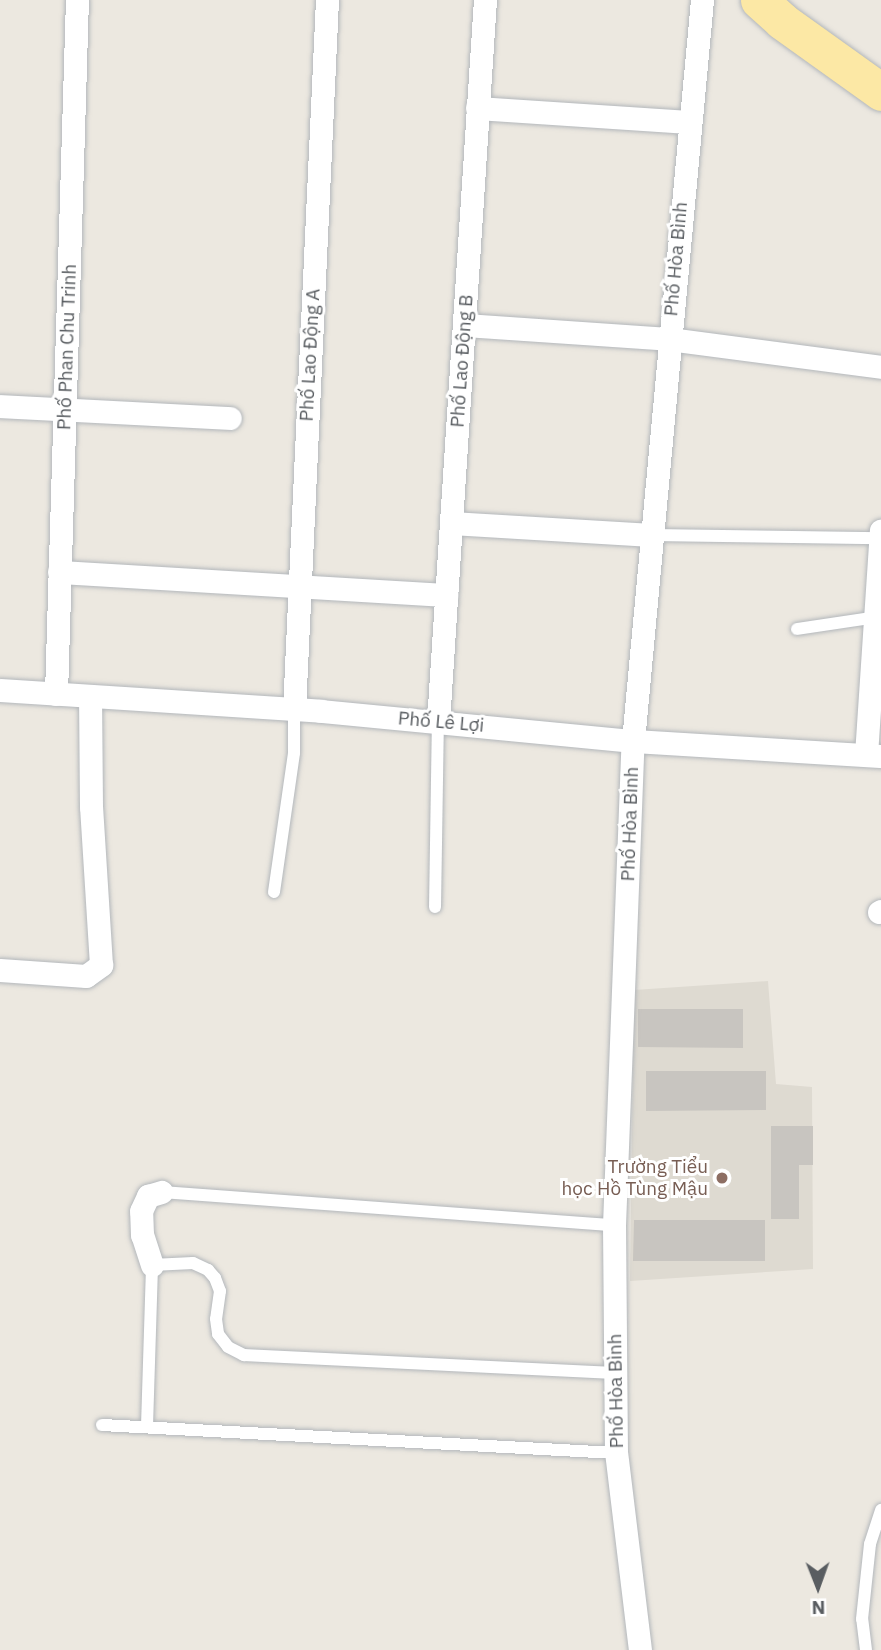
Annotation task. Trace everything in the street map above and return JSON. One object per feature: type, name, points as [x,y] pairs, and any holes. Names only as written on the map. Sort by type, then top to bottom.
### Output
[{"type":"main road","points":[[760,0],[782,21],[881,92]]},
{"type":"street","name":"Phố Phan Chu Trinh","points":[[56,694],[78,0]]},
{"type":"street","name":"Phố Lao Động A","points":[[294,710],[327,0]]},
{"type":"street","name":"Phố Lao Động B","points":[[438,722],[485,0]]},
{"type":"street","name":"Phố Hòa Bình","points":[[640,1650],[616,1453],[614,1225],[633,741],[702,0]]},
{"type":"street","points":[[477,108],[689,122]]},
{"type":"street","points":[[465,325],[669,339],[881,367]]},
{"type":"street","points":[[0,406],[230,418]]},
{"type":"street","points":[[451,523],[652,535]]},
{"type":"street","points":[[873,755],[881,535]]},
{"type":"street","points":[[59,572],[446,595]]},
{"type":"street","name":"Phố Lê Lợi","points":[[0,690],[294,710],[633,741],[873,755]]},
{"type":"street","points":[[0,970],[86,976],[101,965],[91,807],[90,696]]},
{"type":"street","points":[[152,1265],[142,1235],[141,1211],[148,1196],[162,1192]]},
{"type":"lane","points":[[652,535],[881,535]]},
{"type":"lane","points":[[797,629],[879,616]]},
{"type":"lane","points":[[274,892],[295,753],[294,710]]},
{"type":"lane","points":[[435,907],[438,722]]},
{"type":"lane","points":[[162,1192],[614,1225]]},
{"type":"lane","points":[[147,1426],[152,1265],[193,1263],[208,1270],[215,1278],[220,1291],[216,1319],[218,1334],[228,1347],[244,1355],[614,1373]]},
{"type":"lane","points":[[102,1426],[147,1426],[616,1453]]},
{"type":"lane","points":[[866,1650],[862,1619],[870,1544],[881,1510]]},
{"type":"shaded area","name":"Trường Tiểu học Hồ Tùng Mậu","points":[[768,981],[776,1084],[812,1087],[813,1269],[630,1281],[634,990]]},
{"type":"building","points":[[638,1009],[743,1009],[743,1048],[638,1047]]},
{"type":"building","points":[[646,1071],[766,1071],[766,1110],[646,1111]]},
{"type":"building","points":[[771,1126],[813,1126],[813,1165],[799,1165],[799,1219],[771,1219]]},
{"type":"building","points":[[634,1220],[765,1220],[765,1261],[633,1261]]},
{"type":"place","name":"Trường Tiểu học Hồ Tùng Mậu","points":[[722,1178]]}]
